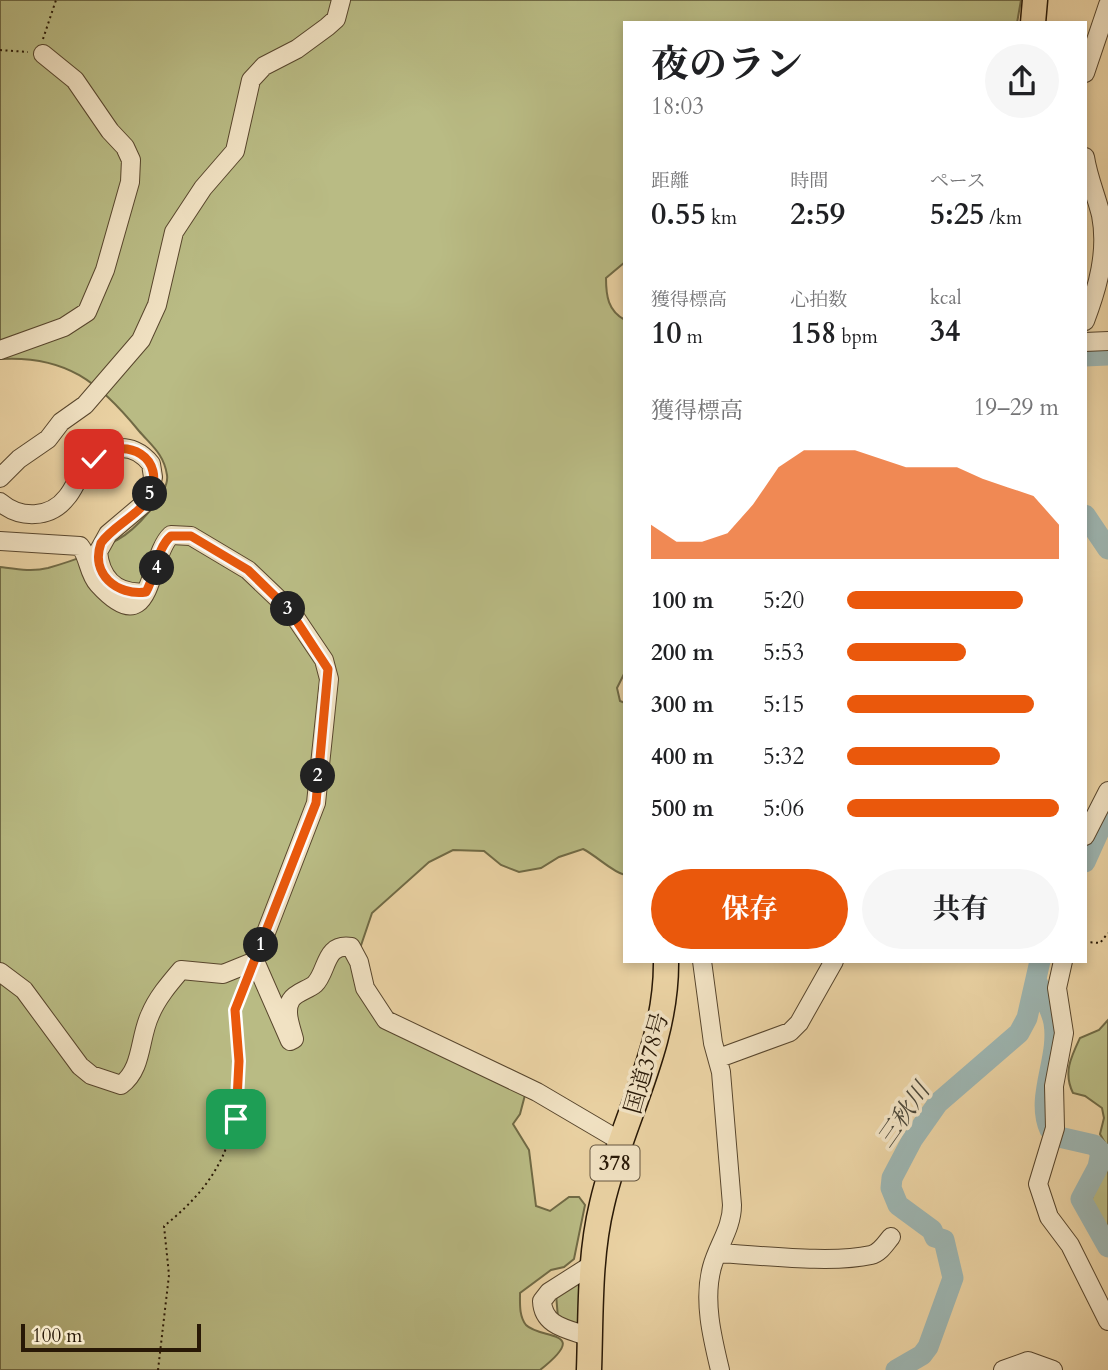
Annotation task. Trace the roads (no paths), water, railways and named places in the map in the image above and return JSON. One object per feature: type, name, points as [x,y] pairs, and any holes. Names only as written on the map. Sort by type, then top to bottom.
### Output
[{"type":"highway","points":[[1033,21],[1035,0]]},
{"type":"highway","name":"国道378号","points":[[589,1370],[593,1264],[602,1203],[653,1052],[666,990],[666,963]]},
{"type":"street","points":[[0,478],[19,459],[48,439],[61,422],[85,405],[141,340],[158,305],[174,232],[203,188],[235,151],[251,80],[264,66],[297,49],[327,27],[336,19],[341,0]]},
{"type":"street","points":[[1087,67],[1108,5]]},
{"type":"street","points":[[0,350],[64,327],[87,312],[106,270],[130,182],[131,160],[125,147],[110,131],[75,80],[43,54]]},
{"type":"street","points":[[1087,165],[1102,226],[1103,253],[1100,275],[1087,315]]},
{"type":"street","points":[[1087,209],[1102,226]]},
{"type":"street","points":[[1087,342],[1108,341]]},
{"type":"street","points":[[0,502],[24,514],[49,512],[61,505],[84,468],[104,451],[117,447],[138,452],[151,464],[150,494],[147,501],[108,534],[97,552],[102,574],[113,586],[133,594],[146,592]]},
{"type":"street","points":[[0,541],[79,545],[98,584],[124,604],[133,606],[138,603],[154,579],[164,542],[171,536],[191,536],[248,570],[290,611],[328,669],[316,803],[255,961],[290,1041],[294,1039],[288,1010],[291,999],[315,984],[329,955],[344,946],[351,947],[359,962],[365,988],[386,1020],[537,1091],[622,1142]]},
{"type":"street","points":[[1087,832],[1108,791]]},
{"type":"street","points":[[0,972],[24,990],[80,1066],[91,1075],[121,1084],[134,1071],[148,1017],[161,994],[181,970],[223,974],[255,961]]},
{"type":"street","points":[[702,963],[713,1043],[719,1058],[732,1205],[732,1218],[712,1268],[709,1305],[716,1365]]},
{"type":"street","points":[[719,1058],[790,1032],[799,1023],[833,963]]},
{"type":"street","points":[[1062,963],[1056,988],[1065,1033],[1054,1086],[1055,1128],[1040,1174],[1040,1194],[1049,1217],[1076,1256],[1108,1321]]},
{"type":"street","points":[[718,1253],[818,1258],[870,1255],[883,1248],[891,1237]]},
{"type":"street","points":[[590,1336],[550,1322],[542,1313],[542,1301],[549,1292],[593,1264]]},
{"type":"street","points":[[1003,1370],[1028,1361],[1053,1370]]},
{"type":"waterway","name":"三秋川","points":[[1087,356],[1108,355]]},
{"type":"waterway","name":"三秋川","points":[[1087,518],[1108,549]]},
{"type":"waterway","name":"三秋川","points":[[1087,858],[1108,811]]},
{"type":"waterway","name":"三秋川","points":[[896,1370],[922,1355],[928,1347],[953,1278],[944,1240],[935,1237],[932,1230],[898,1205],[891,1188],[892,1178],[912,1140],[938,1103],[1019,1033],[1027,1018],[1040,963]]},
{"type":"waterway","points":[[1037,982],[1054,1023],[1054,1050],[1045,1104],[1050,1130]]},
{"type":"waterway","points":[[1059,1137],[1094,1145],[1101,1152],[1098,1167],[1081,1199],[1108,1247]]}]
